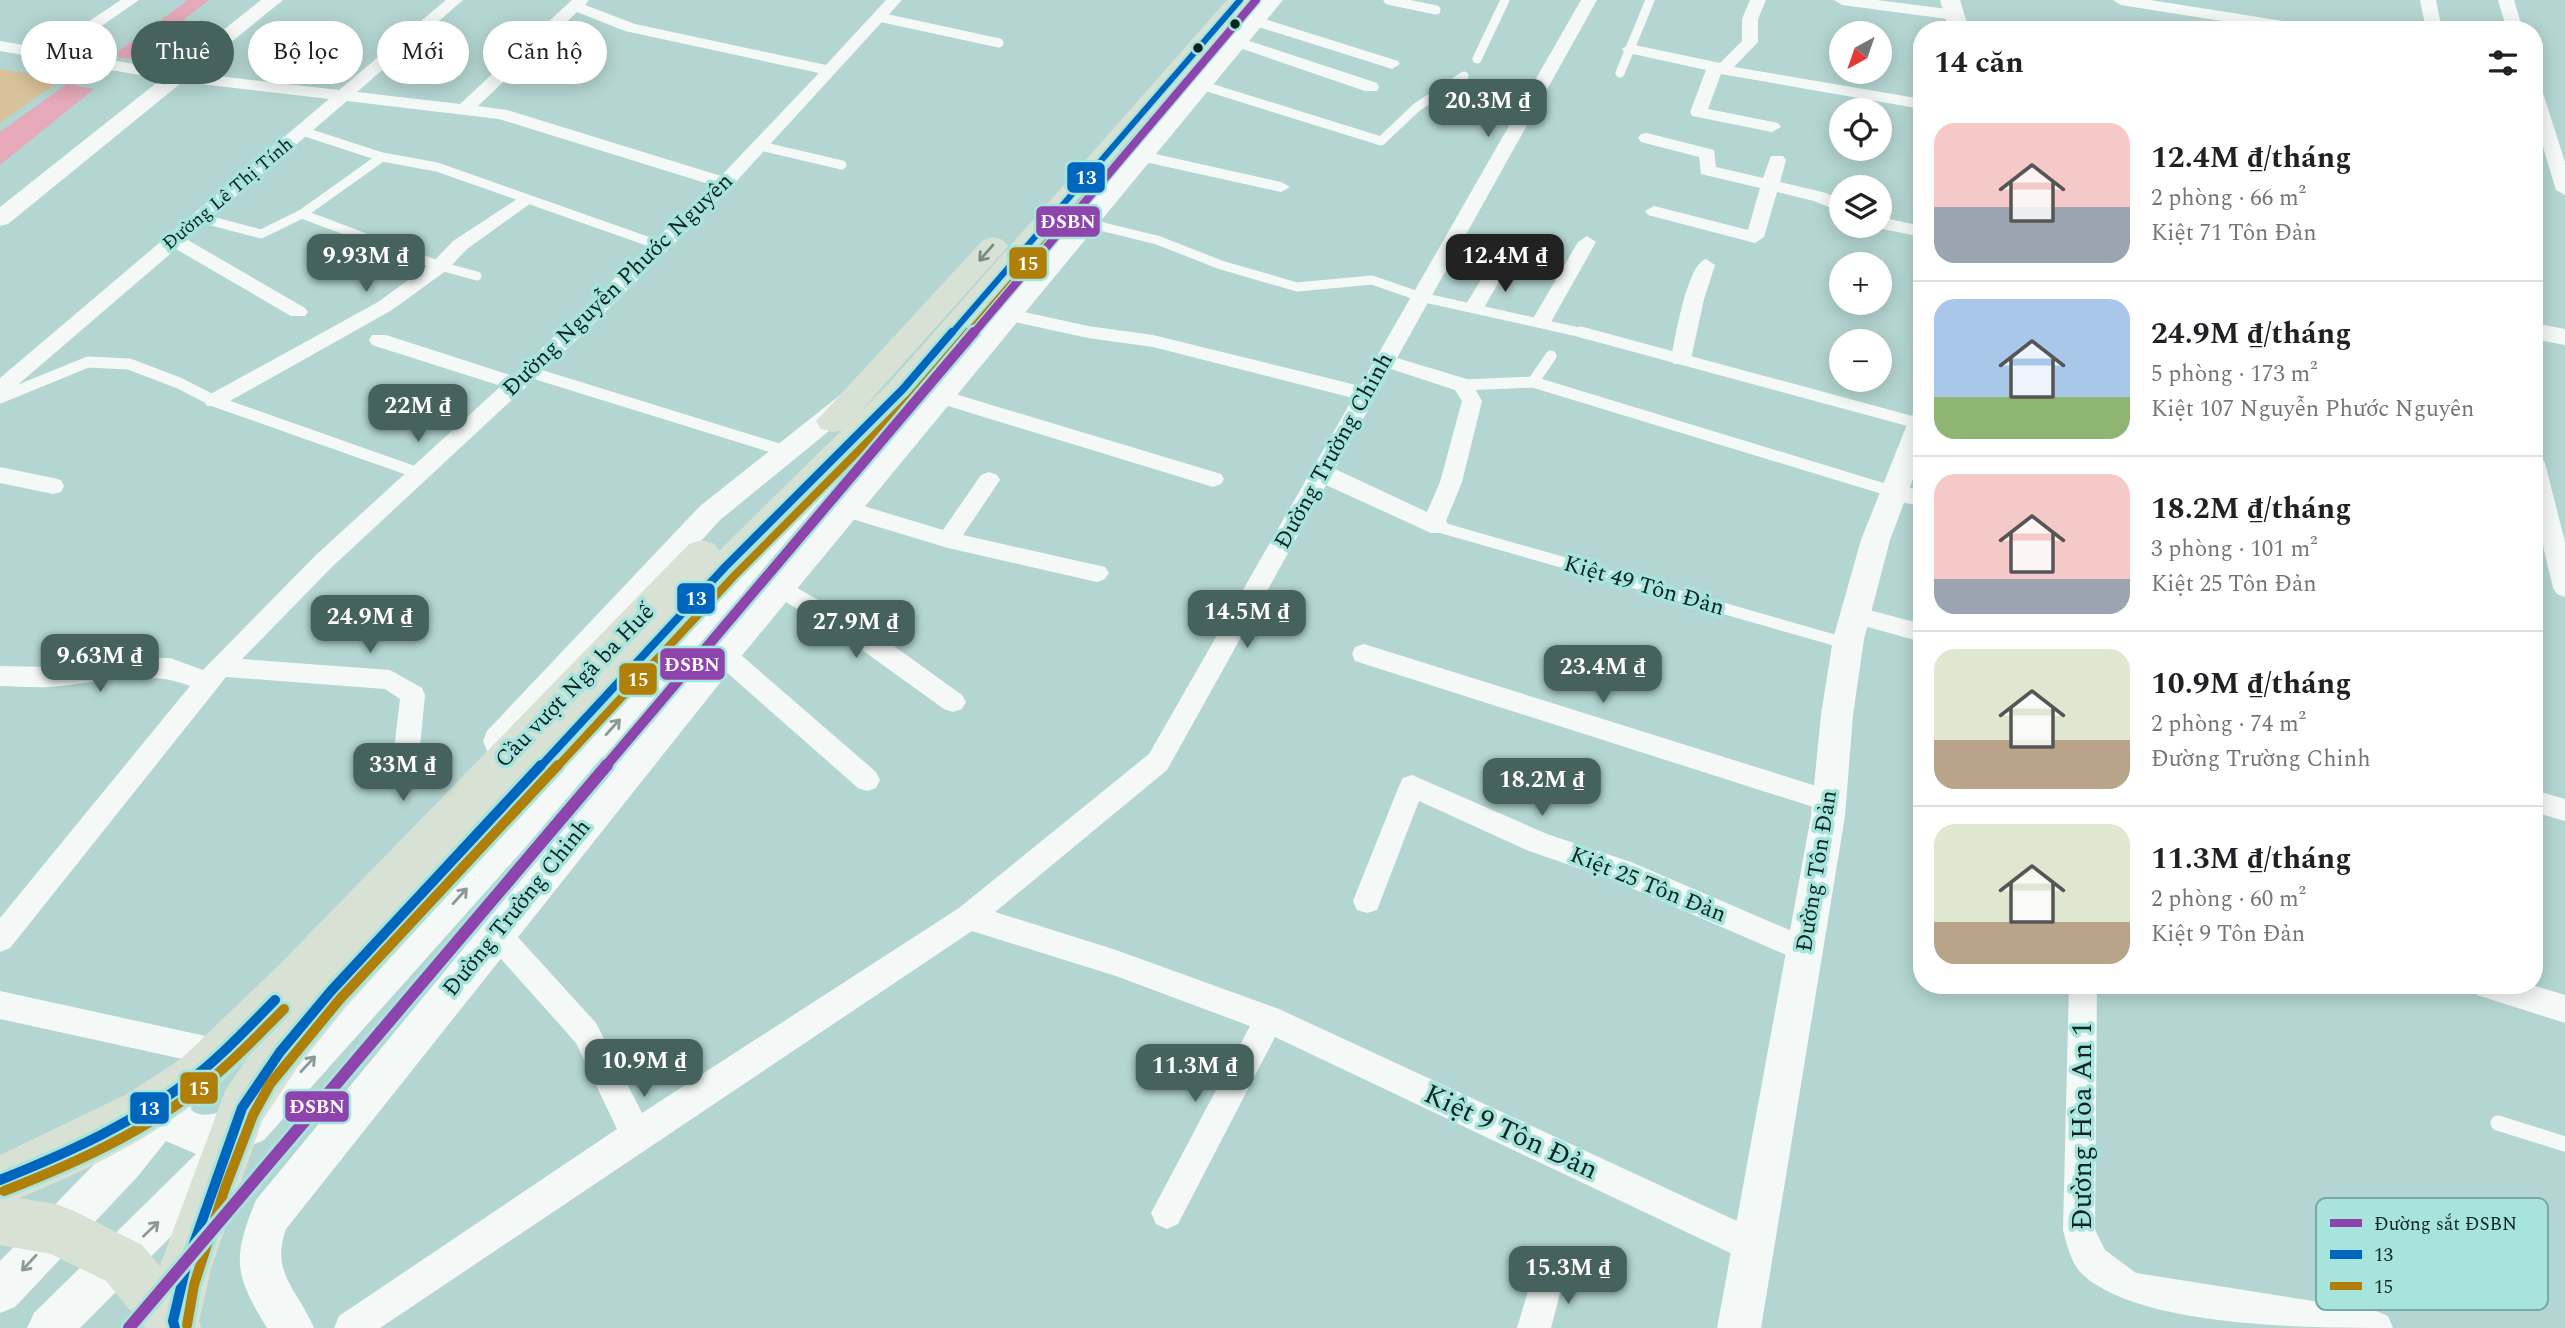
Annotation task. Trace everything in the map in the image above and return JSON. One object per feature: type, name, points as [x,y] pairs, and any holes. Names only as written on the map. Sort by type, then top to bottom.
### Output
[{"type":"highway","points":[[887,386],[1210,0]]},
{"type":"highway","points":[[711,562],[1251,16]]},
{"type":"highway","name":"Cầu vượt Ngã ba Huế","points":[[0,1180],[34,1167],[142,1112],[198,1074],[711,562]]},
{"type":"highway","name":"Cầu vượt Ngã ba Huế","points":[[174,1324],[186,1266],[242,1108],[280,1052],[711,562]]},
{"type":"highway","name":"Cầu vượt Ngã ba Huế","points":[[0,1220],[56,1229],[124,1263],[174,1324]]},
{"type":"street","points":[[100,21],[131,0]]},
{"type":"street","points":[[234,30],[273,0]]},
{"type":"street","name":"Đường Lê Thị Tính","points":[[0,389],[455,0]]},
{"type":"street","name":"Đường Nguyễn Phước Nguyên","points":[[0,939],[214,674],[418,473],[664,247],[831,71],[894,0]]},
{"type":"street","name":"Đường Trường Chinh","points":[[351,1328],[636,1135],[969,917],[1158,762],[1589,0]]},
{"type":"street","points":[[1758,0],[1750,19],[1749,42],[1719,68],[1698,112],[1772,127]]},
{"type":"street","points":[[1842,0],[1955,15]]},
{"type":"street","points":[[2121,0],[2253,21]]},
{"type":"street","points":[[2428,0],[2432,21]]},
{"type":"street","points":[[2506,0],[2512,21]]},
{"type":"street","points":[[465,109],[578,3],[631,28],[831,71]]},
{"type":"street","points":[[1251,16],[1392,64]]},
{"type":"street","points":[[1251,16],[1371,87]]},
{"type":"street","name":"Đường Trường Chinh","points":[[279,1321],[258,1269],[258,1243],[271,1215],[496,933],[724,655],[1201,85],[1251,16]]},
{"type":"street","points":[[0,47],[21,50]]},
{"type":"street","points":[[1630,49],[1719,68],[1913,102]]},
{"type":"street","points":[[234,83],[501,114],[725,183]]},
{"type":"street","points":[[0,219],[165,84]]},
{"type":"street","points":[[2543,119],[2565,190]]},
{"type":"street","points":[[1647,138],[1708,154],[1707,170],[1829,201]]},
{"type":"street","points":[[1142,156],[1281,187]]},
{"type":"street","points":[[1654,211],[1755,237],[1777,160]]},
{"type":"street","points":[[214,401],[385,306],[440,266],[460,245],[525,199]]},
{"type":"street","points":[[1892,226],[1913,230]]},
{"type":"street","points":[[174,240],[298,312]]},
{"type":"street","points":[[1541,322],[1587,242]]},
{"type":"street","points":[[1475,306],[1501,262]]},
{"type":"street","points":[[1681,359],[1694,299],[1706,265]]},
{"type":"street","points":[[1010,315],[1088,332],[1153,341],[1366,394]]},
{"type":"street","points":[[2543,333],[2565,337]]},
{"type":"street","points":[[379,340],[523,378]]},
{"type":"street","points":[[1323,471],[1338,482],[1436,526],[1451,482],[1472,401],[1463,385],[1386,361]]},
{"type":"street","points":[[0,1292],[124,1162],[210,1051],[710,513],[785,451],[887,386]]},
{"type":"street","points":[[49,1328],[177,1205],[789,533],[887,386]]},
{"type":"street","points":[[942,397],[1213,479]]},
{"type":"street","name":"Đường Tôn Đản","points":[[1739,1328],[1829,801],[1835,732],[1851,630],[1906,495],[1913,461]]},
{"type":"street","points":[[0,475],[53,486]]},
{"type":"street","points":[[948,540],[989,480]]},
{"type":"street","points":[[2543,499],[2565,588]]},
{"type":"street","points":[[847,509],[948,540],[1097,573]]},
{"type":"street","points":[[780,587],[871,643],[953,702]]},
{"type":"street","points":[[1851,630],[1913,633]]},
{"type":"street","points":[[1364,654],[1829,801]]},
{"type":"street","points":[[724,655],[867,779]]},
{"type":"street","points":[[0,676],[50,677],[105,669],[170,668],[214,674],[390,680],[413,695],[405,757]]},
{"type":"street","name":"Kiệt 25 Tôn Đản","points":[[1367,901],[1412,786],[1539,843],[1621,872],[1805,950]]},
{"type":"street","points":[[2543,804],[2565,810]]},
{"type":"street","name":"Kiệt 9 Tôn Đản","points":[[969,917],[1116,963],[1269,1019],[1753,1246]]},
{"type":"street","points":[[496,933],[586,1033],[636,1135]]},
{"type":"street","name":"Đường Hòa An 1","points":[[2083,994],[2078,1210],[2084,1248],[2093,1262],[2128,1287],[2154,1294],[2376,1328]]},
{"type":"street","points":[[2516,994],[2565,1009]]},
{"type":"street","points":[[0,1006],[210,1051]]},
{"type":"street","points":[[1167,1213],[1269,1019]]},
{"type":"street","points":[[172,1100],[170,1118],[180,1129],[204,1135],[221,1134],[265,1110]]},
{"type":"street","points":[[1534,1328],[1550,1269]]},
{"type":"lane","points":[[1388,0],[1436,10]]},
{"type":"lane","points":[[1477,59],[1505,0]]},
{"type":"lane","points":[[1620,72],[1650,0]]},
{"type":"lane","points":[[879,17],[999,43]]},
{"type":"lane","points":[[1201,85],[1381,141],[1417,107],[1464,76]]},
{"type":"lane","points":[[302,131],[382,157],[437,167],[664,247]]},
{"type":"lane","points":[[760,146],[842,165]]},
{"type":"lane","points":[[200,218],[261,234],[302,214],[382,157]]},
{"type":"lane","points":[[302,214],[440,266],[477,276]]},
{"type":"lane","points":[[1087,223],[1157,240],[1221,265],[1297,287],[1372,280],[1421,297],[1475,306],[1541,322],[1913,421]]},
{"type":"lane","points":[[1533,382],[1551,356]]},
{"type":"lane","points":[[0,398],[88,362],[129,364],[179,383],[214,401],[418,473]]},
{"type":"lane","points":[[523,378],[785,451]]},
{"type":"lane","points":[[1463,385],[1533,382],[1906,495]]},
{"type":"lane","name":"Kiệt 49 Tôn Đản","points":[[1436,526],[1851,630]]},
{"type":"lane","points":[[2498,1123],[2565,1144]]},
{"type":"shaded area","points":[[0,69],[21,73],[21,84],[55,84],[0,123]]},
{"type":"shaded area","points":[[67,84],[94,89],[0,165],[0,132]]},
{"type":"waterway","points":[[127,54],[200,0]]},
{"type":"rail line","name":"ĐSBN","points":[[129,1328],[1256,0]]},
{"type":"transit line","name":"13","points":[[175,1328],[173,1321],[186,1266],[242,1108],[280,1052],[331,991],[725,567],[903,389],[1240,0]]},
{"type":"transit line","name":"15","points":[[187,1325],[188,1310],[202,1255],[246,1132],[261,1099],[292,1054],[734,576],[912,397],[1249,8]]},
{"type":"transit line","name":"13","points":[[0,1180],[77,1147],[152,1107],[208,1066],[275,1000]]},
{"type":"transit line","name":"15","points":[[4,1191],[84,1158],[160,1116],[216,1075],[284,1009]]}]
